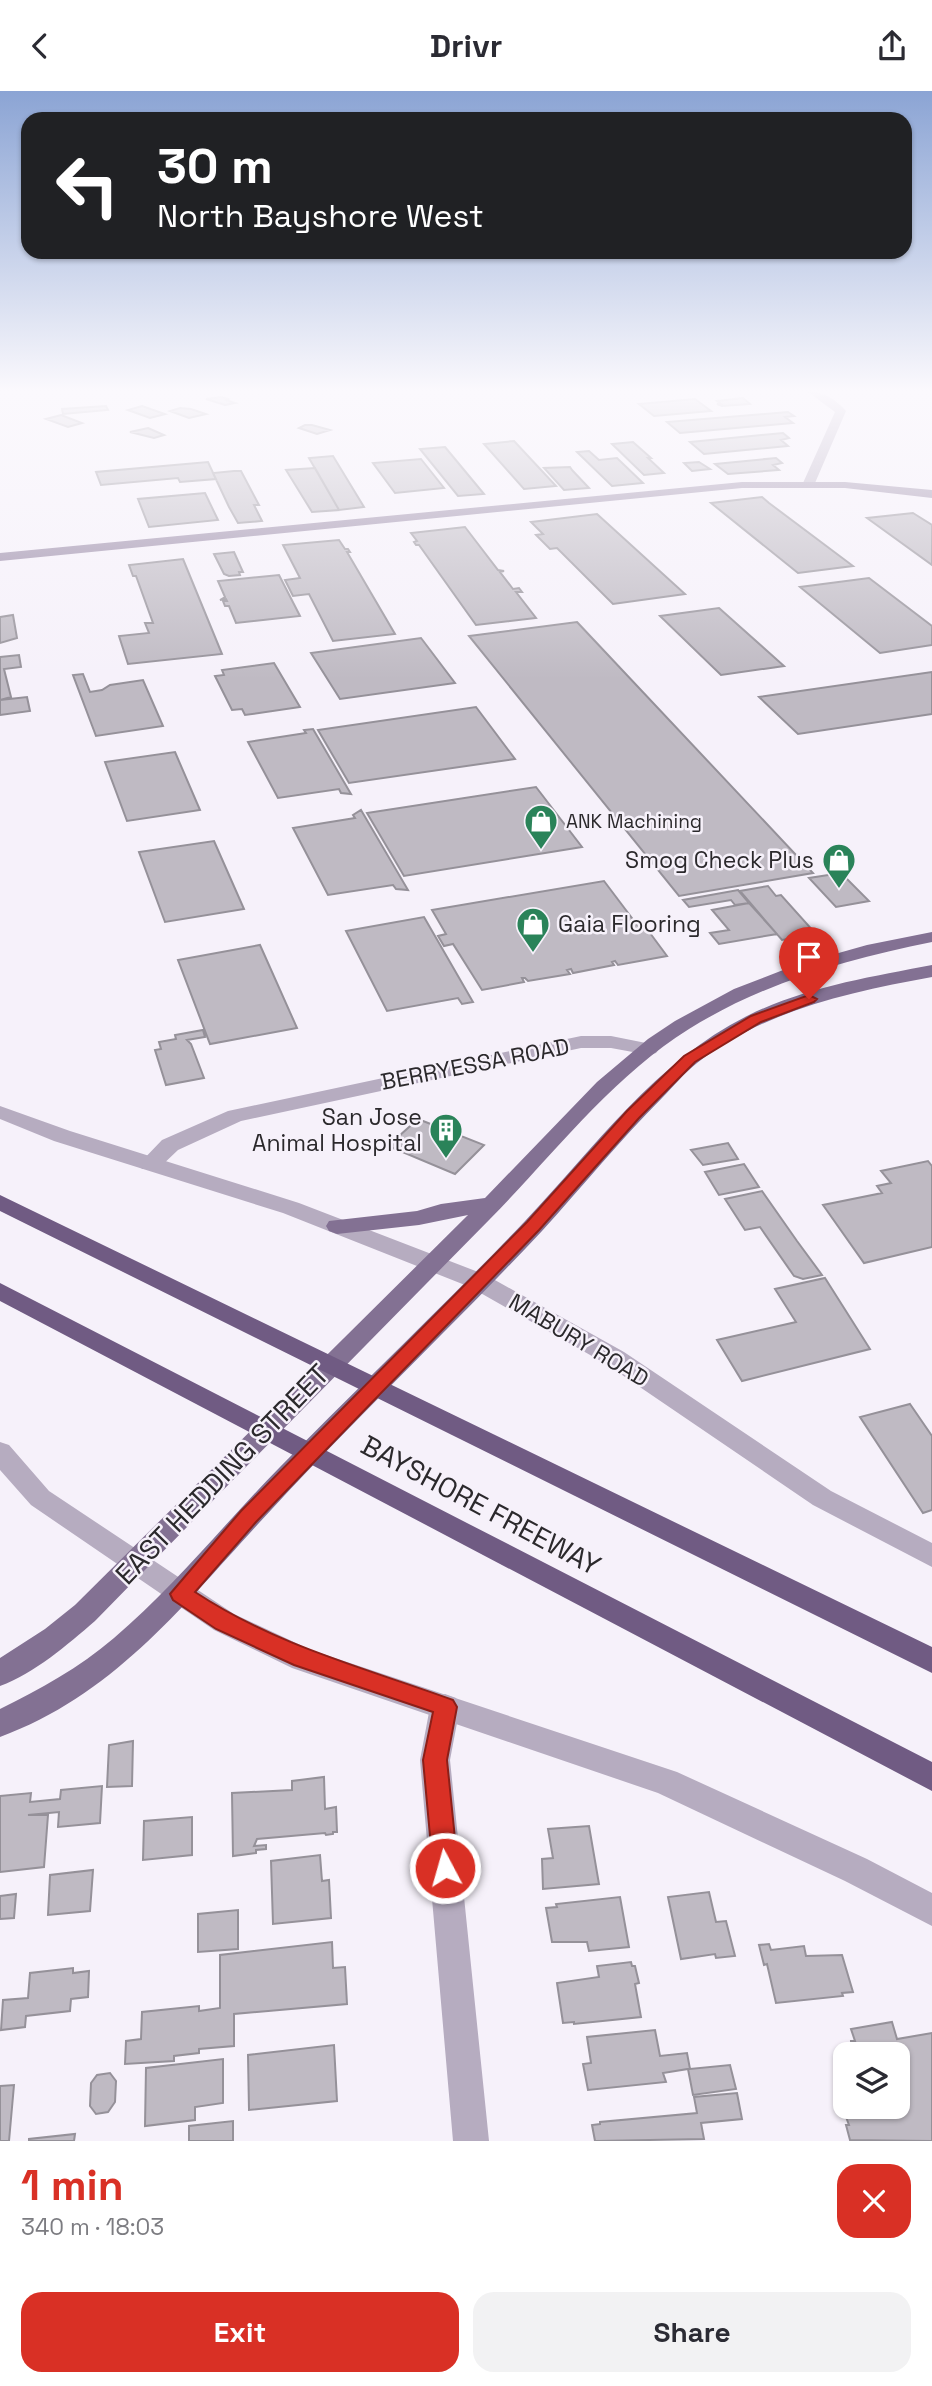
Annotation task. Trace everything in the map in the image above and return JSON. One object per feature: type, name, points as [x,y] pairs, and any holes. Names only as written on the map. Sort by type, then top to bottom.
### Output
[{"type":"highway","points":[[0,1202],[932,1661]]},
{"type":"highway","name":"BAYSHORE FREEWAY","points":[[0,1291],[932,1777]]},
{"type":"main road","points":[[0,557],[715,488]]},
{"type":"main road","points":[[861,488],[932,494]]},
{"type":"main road","points":[[433,1263],[606,1087],[681,1025],[728,999],[797,970],[838,957],[932,937]]},
{"type":"main road","points":[[478,1281],[533,1226],[633,1115],[690,1059],[756,1019],[792,1005],[851,986],[932,971]]},
{"type":"main road","points":[[337,1226],[419,1218],[441,1211],[492,1204]]},
{"type":"main road","name":"EAST HEDDING STREET","points":[[0,1673],[55,1638],[85,1613],[433,1263]]},
{"type":"main road","name":"EAST HEDDING STREET","points":[[0,1724],[56,1696],[123,1648],[180,1594],[249,1516],[478,1281]]},
{"type":"street","name":"BERRYESSA ROAD","points":[[150,1164],[170,1145],[235,1116],[581,1042],[611,1042],[649,1049]]},
{"type":"street","name":"MABURY ROAD","points":[[0,1112],[62,1136],[291,1208],[478,1281],[615,1358],[822,1498],[932,1556]]},
{"type":"street","points":[[0,1452],[40,1498],[224,1622],[302,1659],[666,1782],[856,1870],[932,1910]]},
{"type":"street","points":[[445,1707],[435,1760],[471,2141]]},
{"type":"building","points":[[220,488],[250,488],[259,505],[254,505],[262,521],[238,523]]},
{"type":"building","points":[[297,488],[326,488],[339,510],[312,512]]},
{"type":"building","points":[[326,488],[352,488],[364,507],[339,510]]},
{"type":"building","points":[[391,488],[444,488],[395,493]]},
{"type":"building","points":[[451,488],[479,488],[484,494],[458,496]]},
{"type":"building","points":[[562,488],[589,488],[564,490]]},
{"type":"building","points":[[205,493],[218,520],[149,527],[138,499]]},
{"type":"building","points":[[762,497],[853,566],[798,573],[711,503]]},
{"type":"building","points":[[913,513],[932,525],[932,565],[867,518]]},
{"type":"building","points":[[597,514],[685,594],[613,604],[557,548],[550,549],[536,535],[543,534],[531,522]]},
{"type":"building","points":[[465,527],[498,570],[504,571],[500,572],[513,589],[519,588],[522,592],[516,592],[536,618],[476,625],[419,545],[416,545],[414,542],[417,541],[411,533]]},
{"type":"building","points":[[339,540],[350,552],[347,552],[395,634],[333,641],[309,594],[293,596],[285,580],[300,578],[283,545]]},
{"type":"building","points":[[234,552],[243,572],[229,576],[224,574],[214,554]]},
{"type":"building","points":[[183,559],[222,654],[128,664],[119,636],[149,633],[145,623],[153,623],[136,576],[133,576],[129,565]]},
{"type":"building","points":[[279,575],[300,616],[236,623],[229,606],[225,606],[223,601],[227,601],[226,599],[220,600],[225,597],[218,581]]},
{"type":"building","points":[[869,578],[932,626],[932,645],[880,653],[800,587]]},
{"type":"building","points":[[719,608],[784,666],[721,675],[660,616]]},
{"type":"building","points":[[13,615],[17,638],[0,643],[0,617]]},
{"type":"building","points":[[577,622],[813,873],[679,896],[469,636]]},
{"type":"building","points":[[421,638],[455,683],[340,699],[311,653]]},
{"type":"building","points":[[19,655],[21,667],[4,669],[11,697],[0,700],[0,657]]},
{"type":"building","points":[[274,663],[300,707],[245,715],[242,709],[232,710],[215,676],[224,675],[222,670]]},
{"type":"building","points":[[932,672],[932,714],[798,734],[759,697]]},
{"type":"building","points":[[83,674],[90,692],[110,685],[143,680],[163,726],[96,736],[73,675]]},
{"type":"building","points":[[27,697],[30,711],[0,715],[0,700]]},
{"type":"building","points":[[476,707],[515,759],[349,783],[318,730]]},
{"type":"building","points":[[313,729],[351,794],[341,793],[339,789],[278,798],[248,742],[306,733],[304,730]]},
{"type":"building","points":[[175,752],[200,810],[127,821],[105,762]]},
{"type":"building","points":[[536,787],[582,847],[404,876],[367,813]]},
{"type":"building","points":[[361,810],[408,890],[396,889],[393,885],[328,895],[293,828],[355,818],[353,815]]},
{"type":"building","points":[[214,841],[244,909],[165,922],[139,852]]},
{"type":"building","name":"Smog Check Plus","points":[[841,873],[869,901],[836,907],[809,878]]},
{"type":"building","points":[[604,881],[641,930],[647,929],[667,956],[618,965],[615,961],[612,962],[614,965],[573,973],[571,969],[567,970],[570,974],[528,981],[522,978],[524,982],[482,990],[453,944],[444,946],[438,936],[446,934],[432,910]]},
{"type":"building","points":[[768,886],[776,896],[781,895],[816,934],[782,940],[740,891]]},
{"type":"building","points":[[738,890],[749,903],[735,905],[731,900],[689,907],[683,900]]},
{"type":"building","points":[[749,903],[777,934],[719,944],[710,933],[729,930],[712,910]]},
{"type":"building","points":[[424,917],[473,1002],[462,1004],[458,998],[387,1011],[346,931]]},
{"type":"building","points":[[260,945],[297,1028],[210,1044],[178,960]]},
{"type":"building","points":[[203,1030],[205,1037],[187,1040],[204,1078],[166,1085],[155,1050],[161,1049],[159,1042],[176,1039],[175,1035]]},
{"type":"building","name":"San Jose Animal Hospital","points":[[418,1119],[484,1145],[455,1174],[388,1146]]},
{"type":"building","points":[[728,1143],[738,1159],[703,1165],[691,1150]]},
{"type":"building","points":[[928,1161],[932,1166],[932,1247],[864,1263],[823,1205],[882,1193],[877,1186],[891,1183],[881,1171]]},
{"type":"building","points":[[744,1164],[759,1187],[719,1195],[705,1172]]},
{"type":"building","points":[[762,1191],[822,1275],[803,1279],[794,1276],[760,1227],[745,1230],[725,1199]]},
{"type":"building","points":[[825,1278],[870,1349],[742,1381],[717,1340],[796,1322],[775,1289]]},
{"type":"building","points":[[910,1404],[932,1436],[932,1510],[923,1513],[860,1417]]},
{"type":"building","points":[[133,1741],[132,1786],[107,1787],[109,1745]]},
{"type":"building","points":[[324,1777],[325,1809],[336,1807],[337,1832],[257,1839],[254,1846],[266,1845],[266,1849],[233,1856],[232,1793],[292,1790],[292,1781]]},
{"type":"building","points":[[102,1786],[100,1823],[58,1827],[59,1812],[28,1815],[48,1815],[44,1867],[0,1872],[0,1796],[31,1793],[30,1802],[60,1799],[61,1790]]},
{"type":"building","points":[[192,1817],[192,1855],[143,1860],[144,1821]]},
{"type":"building","points":[[589,1826],[599,1884],[543,1889],[542,1859],[553,1858],[548,1829]]},
{"type":"building","points":[[320,1855],[322,1881],[329,1880],[331,1918],[273,1924],[271,1861]]},
{"type":"building","points":[[93,1870],[90,1911],[48,1915],[50,1875]]},
{"type":"building","points":[[709,1892],[716,1922],[726,1921],[735,1956],[716,1958],[715,1954],[681,1959],[668,1897]]},
{"type":"building","points":[[16,1894],[14,1918],[0,1919],[0,1896]]},
{"type":"building","points":[[620,1897],[629,1947],[589,1951],[587,1942],[552,1942],[546,1908],[557,1907],[556,1904]]},
{"type":"building","points":[[238,1910],[238,1949],[198,1952],[198,1914]]},
{"type":"building","points":[[332,1942],[333,1968],[345,1967],[347,2004],[234,2014],[234,2046],[199,2049],[199,2053],[174,2056],[174,2061],[125,2064],[126,2041],[141,2039],[142,2012],[199,2006],[199,2011],[220,2008],[220,1955]]},
{"type":"building","points":[[769,1944],[771,1950],[804,1946],[806,1956],[842,1955],[853,1992],[842,1993],[843,1996],[776,2003],[767,1964],[764,1965],[759,1945]]},
{"type":"building","points":[[631,1962],[632,1966],[635,1966],[639,1983],[635,1984],[641,2017],[563,2023],[557,1983],[599,1977],[597,1966]]},
{"type":"building","points":[[73,1968],[73,1973],[89,1971],[88,1997],[71,1999],[70,2011],[26,2016],[25,2027],[1,2030],[3,2000],[28,1998],[30,1973]]},
{"type":"building","points":[[892,2022],[897,2039],[932,2033],[932,2141],[850,2140],[847,2119],[910,2119],[910,2042],[851,2042],[855,2041],[851,2029]]},
{"type":"building","points":[[655,2030],[660,2056],[687,2053],[690,2069],[730,2065],[736,2089],[693,2095],[688,2069],[663,2073],[666,2082],[588,2090],[583,2064],[591,2063],[587,2037]]},
{"type":"building","points":[[334,2045],[337,2101],[249,2110],[248,2055]]},
{"type":"building","points":[[223,2059],[223,2103],[195,2107],[195,2120],[145,2126],[146,2068]]},
{"type":"building","points":[[110,2073],[116,2081],[115,2102],[108,2112],[96,2114],[90,2106],[91,2083],[97,2075]]},
{"type":"building","points":[[14,2085],[9,2141],[0,2141],[0,2086]]},
{"type":"building","points":[[737,2093],[742,2119],[701,2123],[704,2139],[595,2141],[592,2125],[600,2122],[697,2113],[694,2097]]},
{"type":"building","points":[[233,2121],[233,2141],[189,2141],[189,2126]]},
{"type":"building","points":[[75,2134],[74,2141],[29,2141],[29,2139]]},
{"type":"place","name":"ANK Machining","points":[[541,851]]},
{"type":"place","name":"Smog Check Plus","points":[[839,890]]},
{"type":"place","name":"Gaia Flooring","points":[[533,954]]},
{"type":"place","name":"San Jose Animal Hospital","points":[[446,1160]]},
{"type":"route","points":[[445,1868],[435,1760],[445,1707],[302,1659],[224,1622],[180,1594],[249,1516],[533,1226],[633,1115],[690,1059],[756,1019],[809,999]]}]
